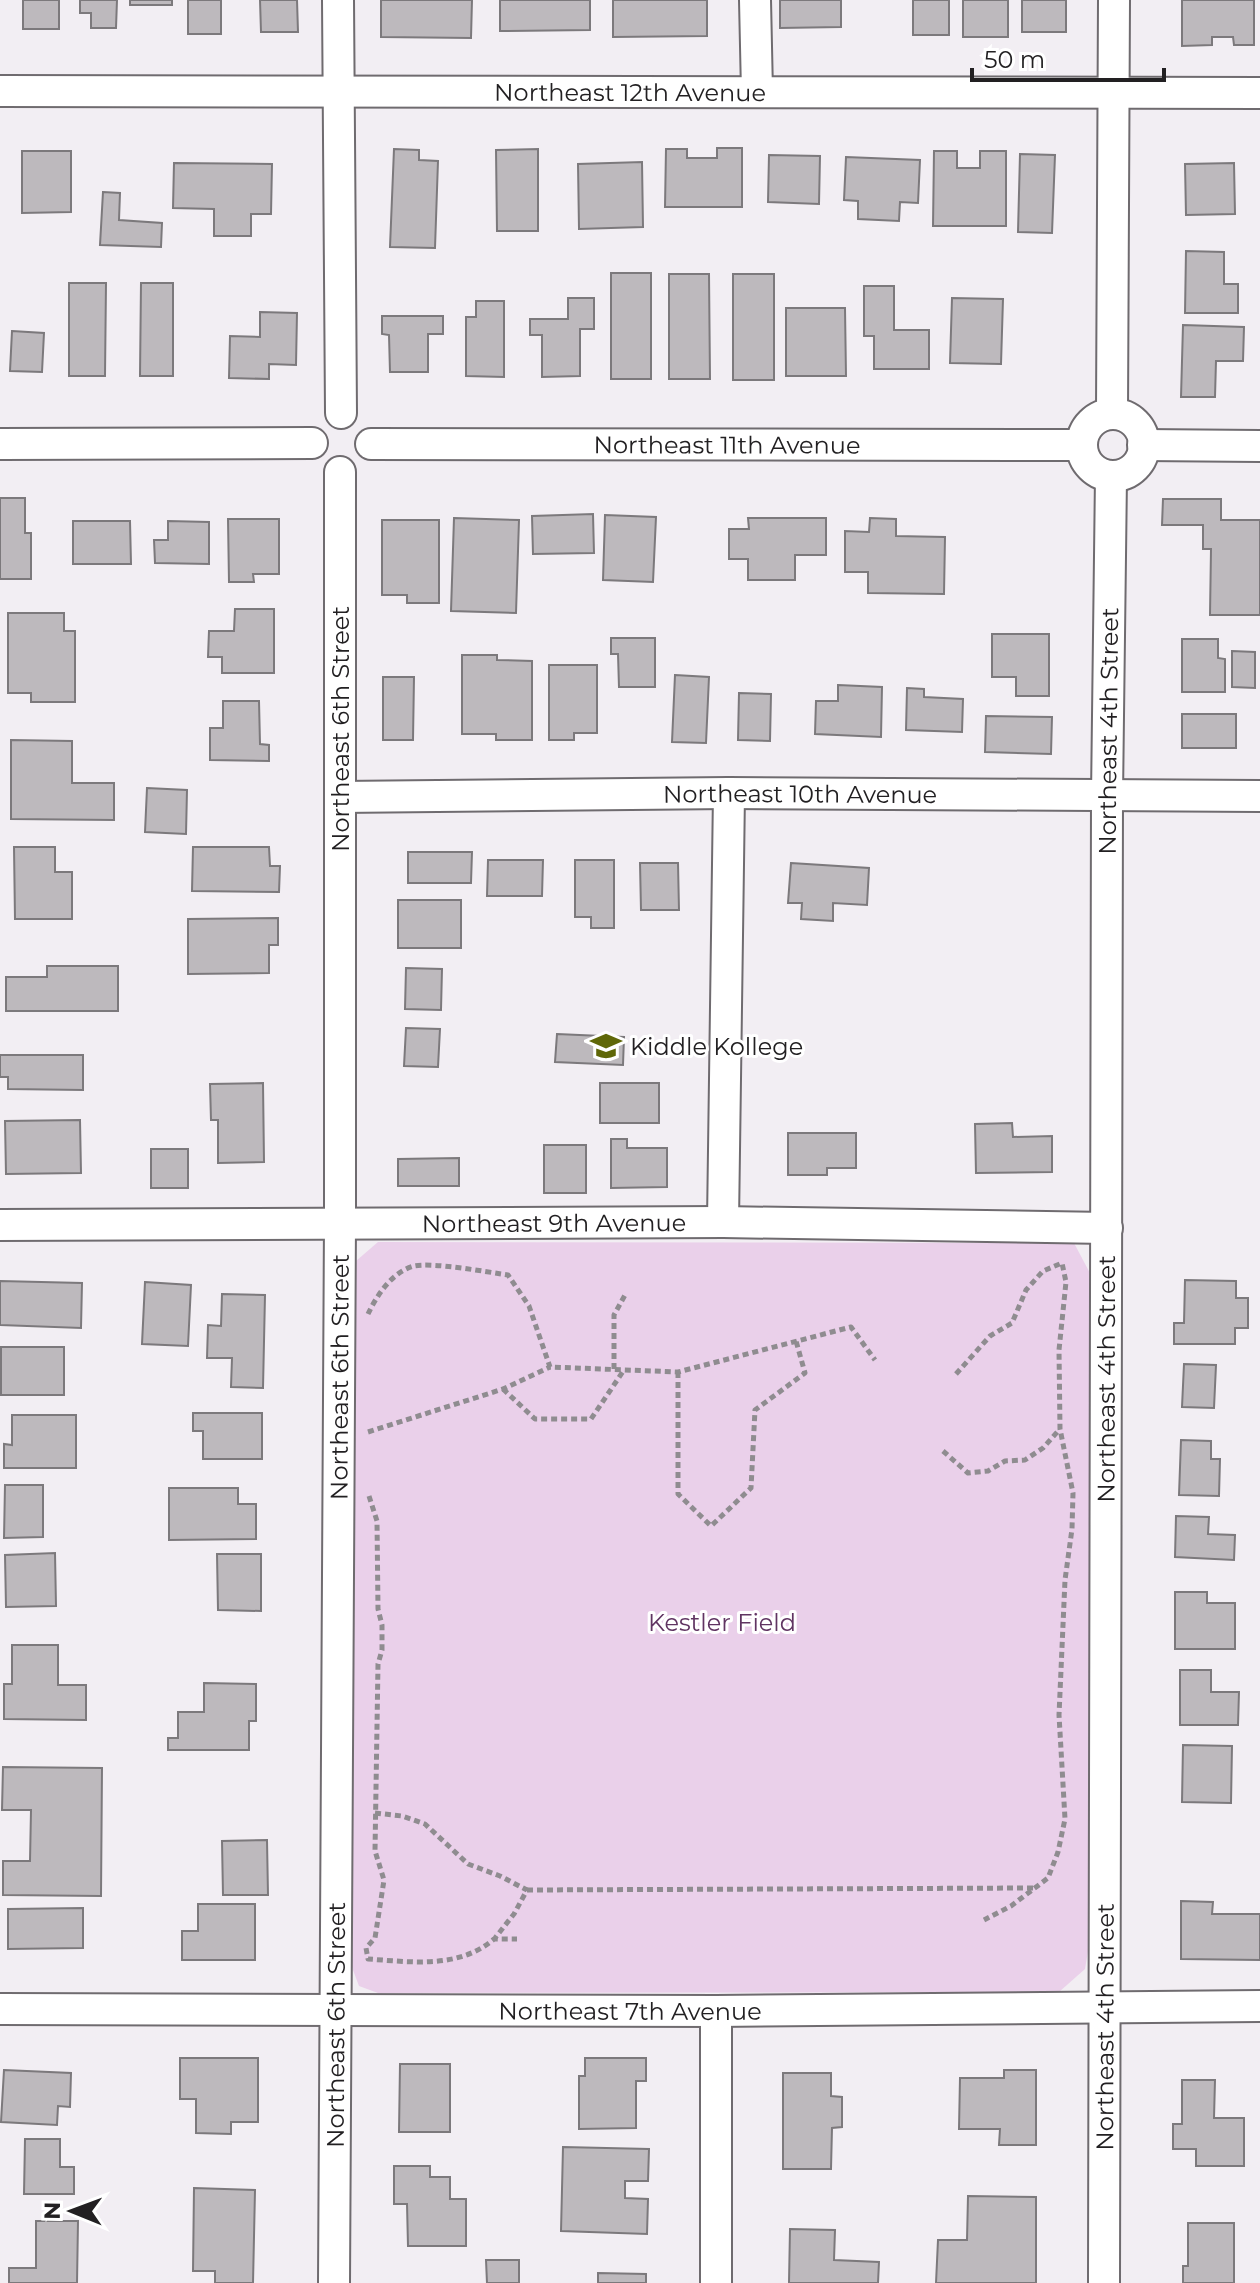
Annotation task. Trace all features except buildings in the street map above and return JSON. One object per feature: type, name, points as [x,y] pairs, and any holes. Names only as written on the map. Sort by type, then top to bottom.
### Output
[{"type":"street","points":[[338,0],[341,413]]},
{"type":"street","points":[[755,0],[757,92]]},
{"type":"street","points":[[1112,413],[1114,0]]},
{"type":"street","name":"Northeast 12th Avenue","points":[[0,91],[1260,93]]},
{"type":"street","points":[[341,413],[364,423],[371,444],[365,460],[358,467],[340,472],[323,466],[312,443],[319,423],[341,413]]},
{"type":"street","points":[[1112,413],[1131,419],[1138,427],[1143,445],[1141,458],[1135,466],[1128,472],[1111,476],[1091,467],[1085,459],[1082,445],[1084,431],[1090,422],[1112,413]]},
{"type":"street","points":[[0,444],[312,443]]},
{"type":"street","name":"Northeast 11th Avenue","points":[[371,444],[1082,445]]},
{"type":"street","points":[[1143,445],[1260,446]]},
{"type":"street","name":"Northeast 6th Street","points":[[334,2283],[340,1222],[340,472]]},
{"type":"street","name":"Northeast 4th Street","points":[[1104,2283],[1107,796],[1111,476]]},
{"type":"street","points":[[723,1222],[729,793]]},
{"type":"street","name":"Northeast 10th Avenue","points":[[340,797],[729,793],[1260,796]]},
{"type":"street","name":"Northeast 9th Avenue","points":[[0,1225],[723,1222],[1107,1228]]},
{"type":"street","name":"Northeast 7th Avenue","points":[[0,2009],[716,2011],[1260,2006]]},
{"type":"street","points":[[716,2011],[716,2283]]},
{"type":"path","points":[[956,1374],[990,1336],[1012,1323],[1026,1290],[1043,1271],[1062,1263],[1066,1282],[1059,1350],[1060,1429],[1073,1493],[1065,1580],[1059,1715],[1065,1819],[1058,1852],[1048,1878],[1011,1906],[984,1920]]},
{"type":"path","points":[[368,1328],[368,1313],[386,1283],[414,1266],[508,1275],[529,1306],[550,1367]]},
{"type":"path","points":[[614,1369],[614,1315],[625,1295]]},
{"type":"path","points":[[368,1432],[503,1389],[550,1367],[678,1372],[851,1327],[875,1360]]},
{"type":"path","points":[[678,1372],[678,1494],[711,1526],[751,1488],[755,1410],[805,1373],[796,1341]]},
{"type":"path","points":[[503,1389],[535,1419],[591,1419],[624,1369]]},
{"type":"path","points":[[368,1417],[368,1446]]},
{"type":"path","points":[[943,1451],[968,1473],[988,1471],[1005,1461],[1025,1460],[1043,1448],[1060,1429]]},
{"type":"path","points":[[369,1488],[369,1502],[377,1521],[378,1609],[382,1625],[382,1650],[378,1664],[375,1851],[384,1880],[375,1938],[366,1948],[368,1959],[436,1963],[479,1951],[494,1939],[514,1914],[527,1890]]},
{"type":"path","points":[[375,1813],[402,1816],[425,1824],[468,1864],[527,1890],[1035,1888]]},
{"type":"path","points":[[494,1939],[517,1939]]},
{"type":"green space","name":"Kestler Field","points":[[378,1242],[1074,1243],[1092,1277],[1092,1928],[1085,1969],[1059,1992],[378,1993],[359,1986],[350,1962],[356,1261]]},
{"type":"place","name":"Kiddle Kollege","points":[[606,1046]]}]
